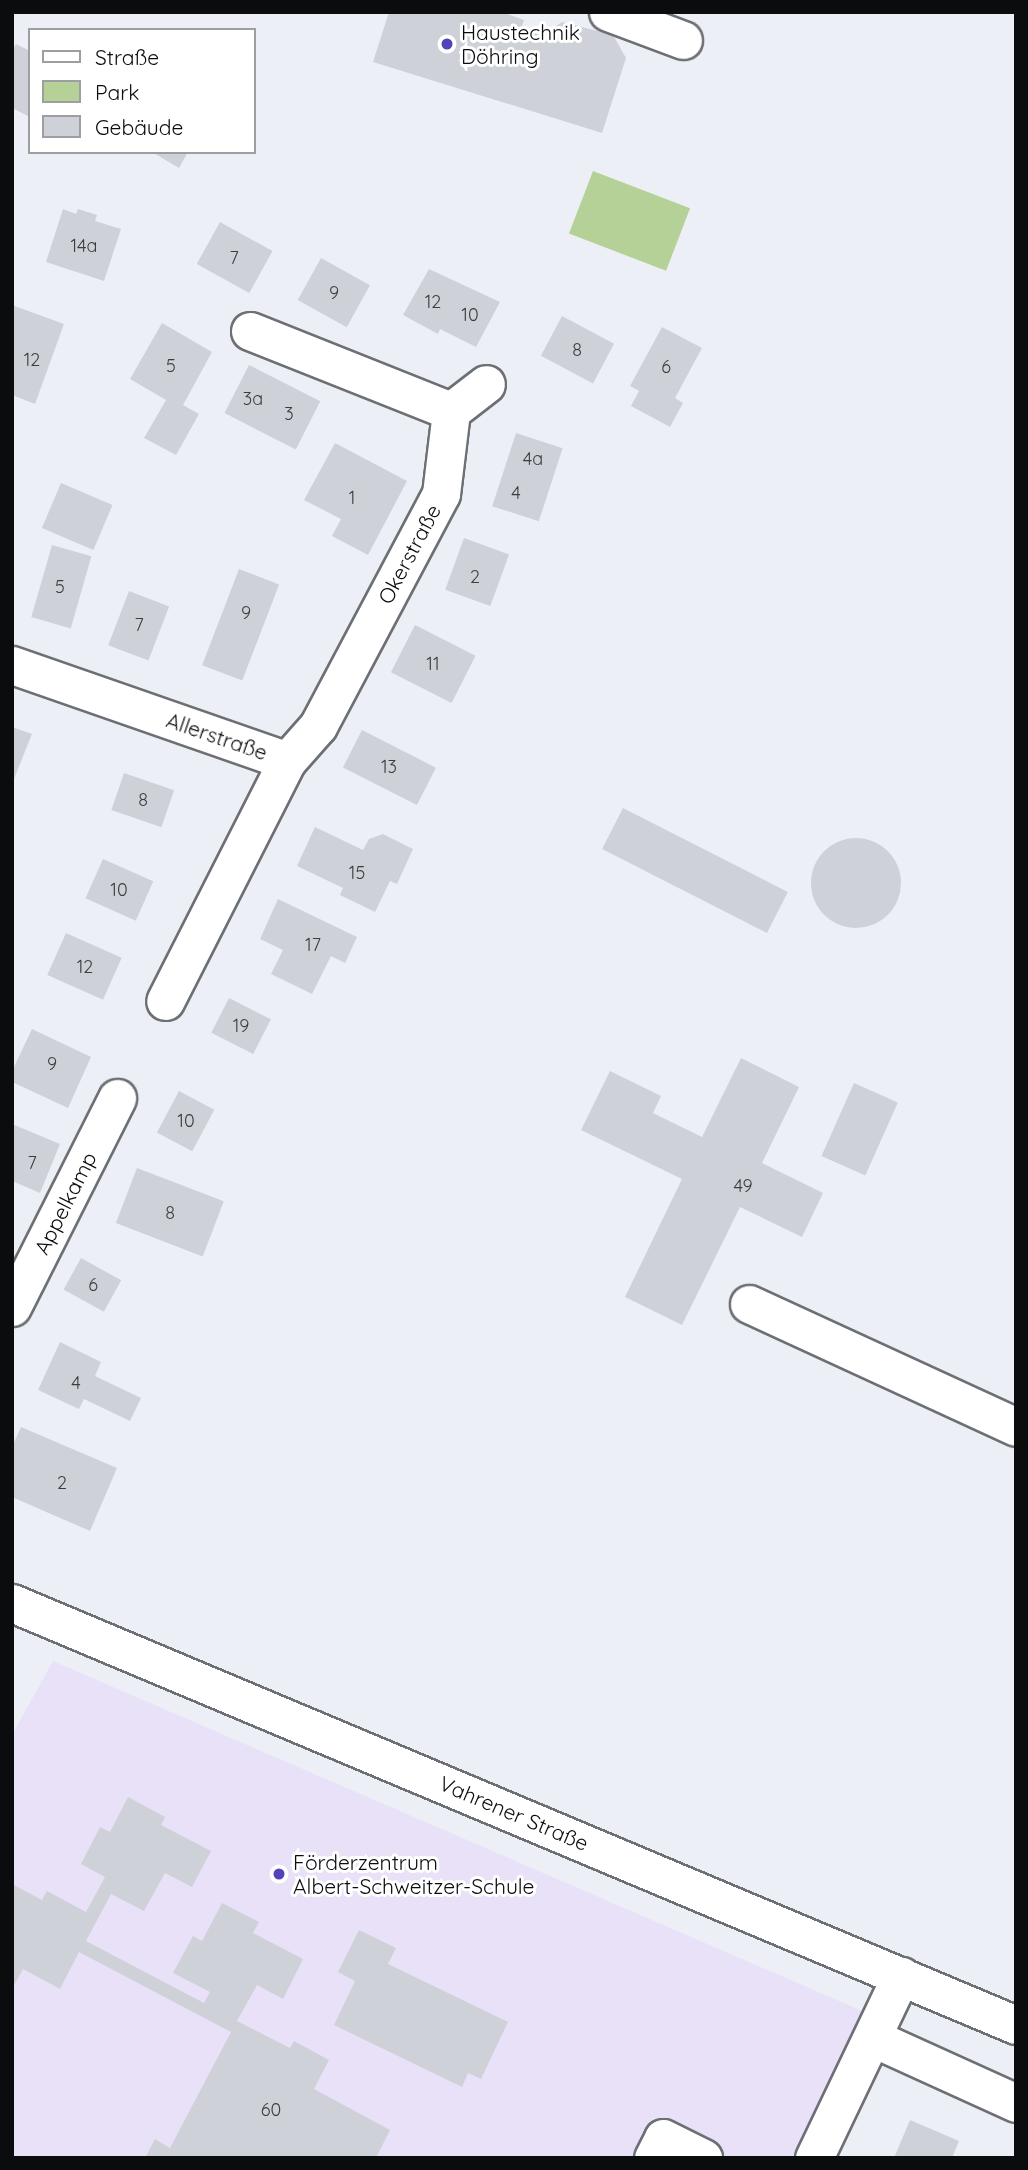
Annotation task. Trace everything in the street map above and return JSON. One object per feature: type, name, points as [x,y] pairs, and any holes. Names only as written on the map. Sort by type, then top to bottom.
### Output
[{"type":"street","points":[[608,12],[682,40]]},
{"type":"street","points":[[250,331],[451,411],[485,384]]},
{"type":"street","name":"Okerstraße","points":[[287,761],[318,726],[441,494],[451,411]]},
{"type":"street","name":"Allerstraße","points":[[12,665],[287,761],[165,1001]]},
{"type":"street","name":"Appelkamp","points":[[12,1307],[117,1098]]},
{"type":"street","points":[[749,1304],[1016,1427]]},
{"type":"street","name":"Vahrener Straße","points":[[12,1602],[1016,2025]]},
{"type":"street","points":[[814,2158],[901,1976]]},
{"type":"street","points":[[873,2038],[1016,2103]]},
{"type":"street","points":[[653,2158],[663,2138],[703,2158]]},
{"type":"shaded area","name":"Förderzentrum Albert-Schweitzer-Schule","points":[[53,1661],[867,2013],[795,2158],[12,2158],[12,1735]]},
{"type":"green space","points":[[593,171],[690,208],[666,271],[569,234]]},
{"type":"building","points":[[389,12],[502,12],[524,20],[522,26],[544,34],[562,22],[613,35],[626,58],[602,133],[373,62]]},
{"type":"building","points":[[16,44],[28,50],[28,116],[12,108],[12,51]]},
{"type":"building","points":[[155,154],[187,154],[179,168]]},
{"type":"building","points":[[63,209],[76,214],[78,209],[97,215],[95,221],[121,229],[104,281],[46,262]]},
{"type":"building","points":[[220,222],[272,251],[249,293],[197,264]]},
{"type":"building","points":[[321,258],[370,285],[347,327],[298,300]]},
{"type":"building","points":[[429,269],[500,302],[476,347],[440,329],[438,334],[403,315]]},
{"type":"building","points":[[12,305],[64,324],[35,404],[12,395]]},
{"type":"building","points":[[562,316],[614,344],[593,383],[541,356]]},
{"type":"building","points":[[162,323],[212,352],[183,405],[199,414],[176,455],[144,438],[166,400],[130,379]]},
{"type":"building","points":[[662,327],[702,348],[675,398],[683,403],[670,427],[631,406],[639,391],[630,386]]},
{"type":"building","points":[[249,365],[320,401],[296,449],[224,413]]},
{"type":"building","points":[[516,433],[563,448],[539,521],[492,506]]},
{"type":"building","points":[[335,443],[407,481],[368,555],[332,536],[341,519],[304,500]]},
{"type":"building","points":[[61,483],[113,505],[93,550],[42,528]]},
{"type":"building","points":[[464,538],[509,554],[490,606],[445,590]]},
{"type":"building","points":[[52,545],[91,556],[71,628],[31,617]]},
{"type":"building","points":[[239,569],[279,584],[242,681],[202,665]]},
{"type":"building","points":[[129,591],[169,606],[148,661],[108,645]]},
{"type":"building","points":[[415,625],[476,656],[452,703],[391,672]]},
{"type":"building","points":[[12,727],[32,734],[12,784]]},
{"type":"building","points":[[362,730],[436,768],[417,805],[343,767]]},
{"type":"building","points":[[124,773],[174,790],[161,827],[111,810]]},
{"type":"building","points":[[623,808],[788,892],[767,933],[602,849]]},
{"type":"building","points":[[315,827],[363,850],[369,839],[383,834],[413,849],[397,884],[390,881],[375,912],[340,895],[343,888],[297,866]]},
{"type":"building","points":[[856,838],[873,842],[888,851],[897,866],[901,883],[897,900],[888,915],[873,924],[856,928],[839,924],[824,915],[815,900],[811,883],[815,866],[824,851],[839,842]]},
{"type":"building","points":[[103,859],[153,881],[136,921],[86,898]]},
{"type":"building","points":[[278,899],[357,937],[345,963],[331,956],[312,994],[271,974],[283,950],[260,939]]},
{"type":"building","points":[[66,933],[122,958],[103,1000],[47,975]]},
{"type":"building","points":[[229,998],[271,1019],[253,1054],[211,1033]]},
{"type":"building","points":[[32,1029],[91,1057],[68,1108],[12,1082],[12,1071]]},
{"type":"building","points":[[741,1058],[799,1087],[762,1163],[823,1193],[802,1237],[740,1207],[682,1325],[625,1297],[682,1179],[581,1130],[610,1071],[661,1096],[653,1113],[702,1137]]},
{"type":"building","points":[[854,1083],[898,1103],[865,1176],[821,1156]]},
{"type":"building","points":[[179,1091],[214,1110],[192,1151],[157,1132]]},
{"type":"building","points":[[12,1124],[60,1144],[40,1193],[12,1181]]},
{"type":"building","points":[[137,1168],[224,1201],[203,1256],[116,1223]]},
{"type":"building","points":[[81,1258],[121,1280],[104,1312],[64,1289]]},
{"type":"building","points":[[60,1342],[101,1362],[95,1376],[141,1398],[130,1421],[84,1399],[79,1409],[38,1390]]},
{"type":"building","points":[[21,1427],[117,1468],[90,1531],[12,1497],[12,1447]]},
{"type":"building","points":[[128,1797],[165,1817],[161,1825],[211,1851],[192,1887],[165,1873],[144,1911],[111,1894],[86,1941],[204,2003],[210,1992],[173,1973],[193,1936],[202,1941],[222,1903],[259,1922],[253,1933],[303,1959],[283,1999],[257,1985],[237,2021],[290,2048],[294,2041],[329,2060],[314,2089],[390,2130],[376,2158],[145,2158],[155,2139],[170,2148],[231,2032],[79,1952],[60,1989],[23,1969],[12,1989],[12,1884],[42,1900],[47,1891],[86,1912],[105,1877],[81,1864],[100,1827],[110,1832]]},
{"type":"building","points":[[359,1930],[396,1948],[388,1964],[508,2022],[481,2079],[468,2073],[462,2087],[334,2025],[355,1981],[338,1972]]},
{"type":"building","points":[[910,2120],[959,2141],[952,2158],[894,2158]]},
{"type":"place","name":"Haustechnik Döhring","points":[[447,44]]},
{"type":"place","name":"Förderzentrum Albert-Schweitzer-Schule","points":[[279,1874]]}]
